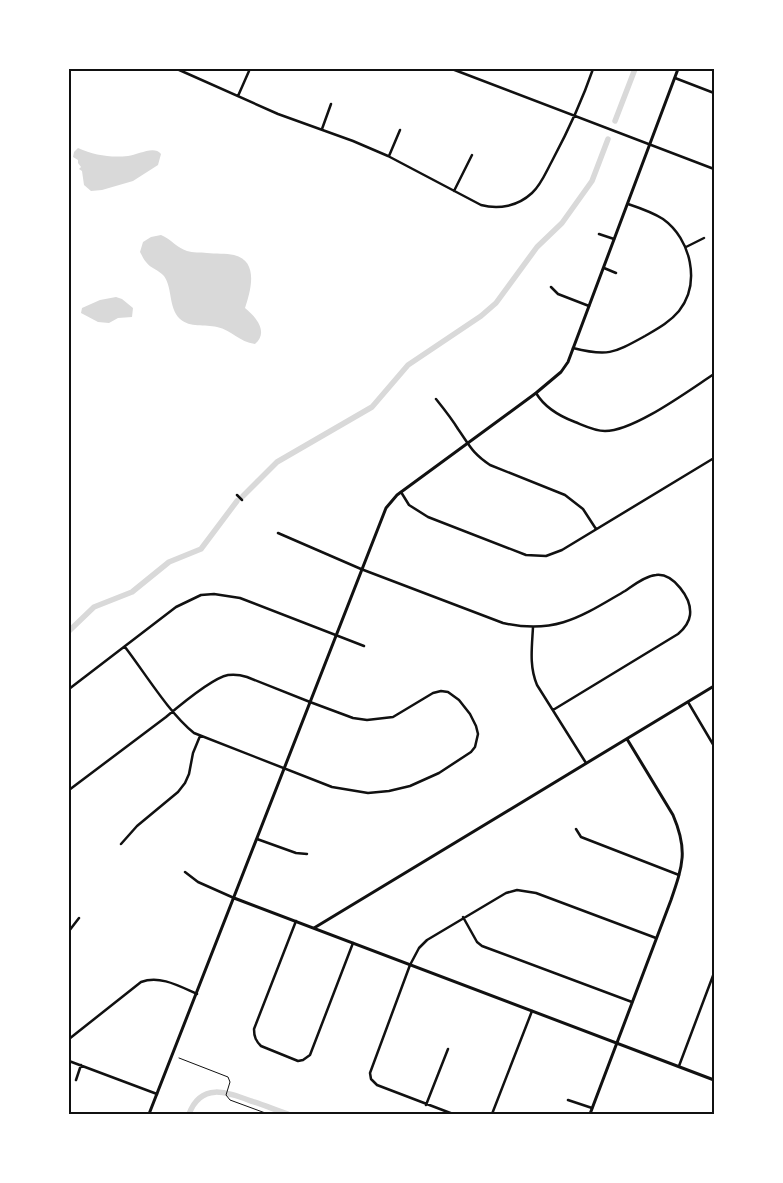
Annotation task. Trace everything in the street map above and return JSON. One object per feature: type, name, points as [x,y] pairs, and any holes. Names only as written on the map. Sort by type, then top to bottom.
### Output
[{"type":"street","points":[[177,69],[278,114],[322,129],[388,156],[482,205],[493,208],[522,201],[538,187],[575,116],[593,69]]},
{"type":"street","points":[[452,69],[714,169]]},
{"type":"street","points":[[149,1114],[386,508],[393,498],[536,393],[561,372],[568,362],[678,69]]},
{"type":"street","points":[[238,96],[249,71]]},
{"type":"street","points":[[675,78],[714,93]]},
{"type":"street","points":[[322,129],[331,104]]},
{"type":"street","points":[[388,156],[400,130]]},
{"type":"street","points":[[454,191],[472,155]]},
{"type":"street","points":[[573,348],[594,354],[615,352],[674,317],[686,298],[691,276],[686,247],[679,236],[662,219],[627,204]]},
{"type":"street","points":[[599,234],[614,239]]},
{"type":"street","points":[[686,247],[704,238]]},
{"type":"street","points":[[604,268],[616,272]]},
{"type":"street","points":[[551,287],[558,294],[588,306]]},
{"type":"street","points":[[536,393],[551,410],[564,418],[593,429],[614,430],[635,423],[714,374]]},
{"type":"street","points":[[436,399],[459,429],[470,449],[490,465],[565,495],[575,501],[597,529]]},
{"type":"street","points":[[401,492],[409,505],[422,514],[526,555],[546,556],[557,553],[714,458]]},
{"type":"street","points":[[237,495],[242,500]]},
{"type":"street","points":[[278,533],[361,568],[503,623],[533,627],[571,621],[590,612],[650,576],[663,575],[672,580],[680,588],[690,610],[689,620],[685,628],[553,710]]},
{"type":"street","points":[[69,689],[176,607],[195,597],[214,594],[240,598],[364,646]]},
{"type":"street","points":[[533,627],[531,665],[533,675],[537,685],[586,763]]},
{"type":"street","points":[[69,790],[173,711],[202,689],[221,677],[228,675],[247,677],[354,718],[366,720],[380,720],[393,717],[433,693],[448,692],[460,700],[470,714],[476,726],[477,742],[471,752],[439,773],[410,786],[368,793],[332,786],[200,736],[184,724],[173,711],[125,646]]},
{"type":"street","points":[[313,928],[714,686]]},
{"type":"street","points":[[688,702],[714,746]]},
{"type":"street","points":[[121,844],[137,826],[178,792],[185,783],[200,736]]},
{"type":"street","points":[[590,1114],[679,875],[683,856],[679,829],[673,815],[627,739]]},
{"type":"street","points":[[576,829],[581,837],[679,875]]},
{"type":"street","points":[[257,839],[296,854],[307,854]]},
{"type":"street","points":[[185,872],[198,882],[234,898],[714,1080]]},
{"type":"street","points":[[453,1114],[377,1085],[371,1079],[370,1072],[410,964],[419,948],[427,940],[506,892],[517,890],[528,891],[656,938]]},
{"type":"street","points":[[463,917],[477,942],[482,946],[632,1002]]},
{"type":"street","points":[[69,931],[79,918]]},
{"type":"street","points":[[296,922],[254,1029],[254,1034],[256,1042],[261,1046],[298,1061],[310,1055],[353,942]]},
{"type":"street","points":[[678,1066],[714,972]]},
{"type":"street","points":[[69,1039],[128,991],[148,979],[167,982],[196,994]]},
{"type":"street","points":[[492,1114],[532,1011]]},
{"type":"street","points":[[426,1104],[448,1049]]},
{"type":"street","points":[[69,1060],[157,1094]]},
{"type":"street","points":[[76,1080],[81,1065]]},
{"type":"street","points":[[568,1100],[592,1108]]},
{"type":"path","points":[[179,1058],[228,1077],[230,1082],[226,1095],[230,1100],[268,1114]]},
{"type":"shaded area","points":[[78,148],[96,154],[121,157],[150,150],[158,151],[161,154],[158,165],[133,181],[102,190],[91,191],[84,185],[82,171],[79,169],[81,167],[78,160],[73,157],[74,152]]},
{"type":"shaded area","points":[[161,235],[187,251],[234,255],[242,258],[247,263],[250,270],[251,285],[245,308],[257,320],[261,330],[261,335],[255,344],[244,341],[222,329],[212,326],[188,324],[180,319],[172,304],[167,281],[160,272],[144,260],[140,252],[143,242],[151,237]]},
{"type":"shaded area","points":[[116,297],[122,299],[133,308],[132,317],[118,318],[109,323],[98,322],[81,313],[82,308],[100,300]]},
{"type":"waterway","points":[[615,121],[635,69]]},
{"type":"waterway","points":[[243,496],[277,462],[372,407],[408,365],[481,316],[496,303],[537,247],[562,223],[592,181],[608,139]]},
{"type":"waterway","points":[[69,631],[94,607],[132,592],[169,562],[201,549],[237,501]]},
{"type":"waterway","points":[[189,1114],[200,1097],[216,1092],[233,1095],[288,1114]]}]
